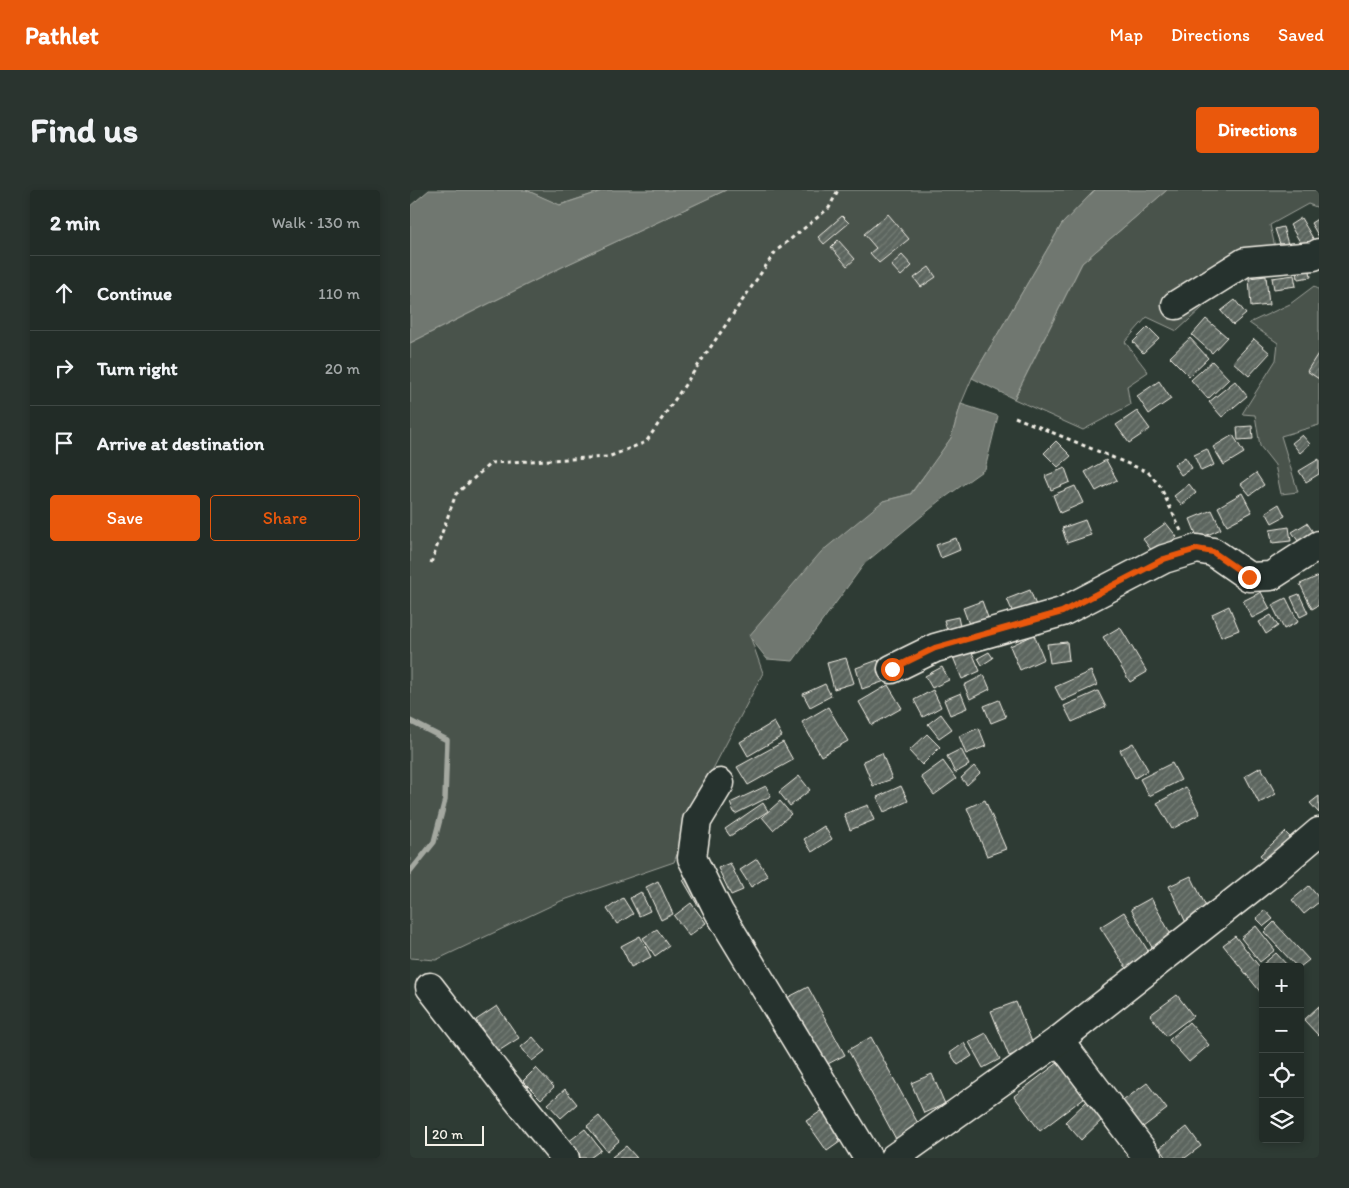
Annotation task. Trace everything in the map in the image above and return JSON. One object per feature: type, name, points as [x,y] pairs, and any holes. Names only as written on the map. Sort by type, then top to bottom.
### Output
[{"type":"street","points":[[1176,305],[1245,262],[1314,256],[1319,253]]},
{"type":"street","points":[[892,669],[935,648],[1062,612],[1164,559],[1197,549],[1213,552],[1249,577],[1271,576],[1319,544]]},
{"type":"street","points":[[720,783],[697,822],[692,858],[719,912],[868,1158]]},
{"type":"street","points":[[894,1158],[1059,1040],[1272,872],[1319,832]]},
{"type":"street","points":[[430,986],[505,1084],[565,1158]]},
{"type":"street","points":[[1059,1040],[1148,1158]]},
{"type":"path","points":[[431,564],[456,494],[491,463],[608,457],[646,442],[776,250],[829,208],[838,190]]},
{"type":"path","points":[[1015,417],[1148,472],[1160,486],[1181,530],[1213,552]]},
{"type":"shaded area","points":[[429,190],[526,190],[560,205],[605,190],[726,190],[562,267],[410,343],[410,206]]},
{"type":"shaded area","points":[[526,190],[605,190],[559,205]]},
{"type":"shaded area","points":[[726,190],[1095,190],[1062,224],[972,378],[961,404],[951,438],[910,494],[883,501],[750,636],[763,673],[702,790],[674,862],[561,901],[436,960],[410,958],[410,343],[562,267]]},
{"type":"shaded area","points":[[1095,190],[1167,190],[1082,263],[1014,399],[972,378],[1062,224]]},
{"type":"shaded area","points":[[1167,190],[1319,190],[1319,208],[1308,204],[1270,225],[1278,260],[1227,285],[1177,331],[1147,317],[1125,342],[1148,372],[1127,386],[1130,405],[1083,430],[1014,399],[1082,263]]},
{"type":"shaded area","points":[[1314,286],[1319,290],[1319,425],[1281,436],[1298,492],[1281,494],[1275,465],[1260,446],[1255,415],[1242,414],[1276,360],[1278,343],[1249,323],[1290,304]]},
{"type":"shaded area","points":[[961,404],[998,416],[985,469],[940,501],[865,563],[793,661],[767,659],[749,636],[821,552],[883,501],[911,494],[951,438]]},
{"type":"building","points":[[888,214],[909,239],[879,263],[870,253],[876,248],[864,234]]},
{"type":"building","points":[[842,216],[849,223],[824,244],[818,237]]},
{"type":"building","points":[[1301,218],[1314,240],[1303,247],[1290,225]]},
{"type":"building","points":[[1319,218],[1319,237],[1311,223]]},
{"type":"building","points":[[1283,227],[1290,251],[1283,253],[1275,229]]},
{"type":"building","points":[[838,240],[855,259],[847,266],[831,247]]},
{"type":"building","points":[[902,255],[912,266],[901,276],[891,265]]},
{"type":"building","points":[[1309,264],[1311,277],[1298,279],[1296,266]]},
{"type":"building","points":[[929,267],[936,277],[921,287],[914,278]]},
{"type":"building","points":[[1294,275],[1296,286],[1274,289],[1272,278]]},
{"type":"building","points":[[1266,276],[1269,305],[1251,307],[1249,278]]},
{"type":"building","points":[[1235,300],[1246,314],[1233,325],[1221,311]]},
{"type":"building","points":[[1206,319],[1227,337],[1212,353],[1192,335]]},
{"type":"building","points":[[1148,327],[1159,338],[1143,353],[1133,342]]},
{"type":"building","points":[[1190,338],[1208,358],[1189,376],[1170,357]]},
{"type":"building","points":[[1254,339],[1270,353],[1249,376],[1233,362]]},
{"type":"building","points":[[1319,352],[1319,379],[1307,371]]},
{"type":"building","points":[[1212,361],[1229,379],[1208,399],[1191,380]]},
{"type":"building","points":[[1159,381],[1171,399],[1149,414],[1137,396]]},
{"type":"building","points":[[1235,381],[1247,396],[1222,417],[1209,402]]},
{"type":"building","points":[[1137,411],[1150,429],[1129,443],[1116,425]]},
{"type":"building","points":[[1252,426],[1253,439],[1238,440],[1237,427]]},
{"type":"building","points":[[1233,435],[1244,453],[1224,465],[1213,447]]},
{"type":"building","points":[[1302,435],[1310,444],[1300,453],[1292,443]]},
{"type":"building","points":[[1056,441],[1071,456],[1058,467],[1044,453]]},
{"type":"building","points":[[1207,449],[1214,465],[1201,471],[1194,455]]},
{"type":"building","points":[[1185,457],[1192,468],[1181,475],[1174,465]]},
{"type":"building","points":[[1319,459],[1319,474],[1306,482],[1299,471]]},
{"type":"building","points":[[1106,460],[1117,480],[1096,491],[1085,472]]},
{"type":"building","points":[[1065,468],[1070,482],[1051,490],[1045,476]]},
{"type":"building","points":[[1256,473],[1264,485],[1250,495],[1241,484]]},
{"type":"building","points":[[1189,484],[1196,493],[1182,505],[1174,496]]},
{"type":"building","points":[[1075,486],[1083,503],[1060,513],[1053,495]]},
{"type":"building","points":[[1242,493],[1252,512],[1227,525],[1218,507]]},
{"type":"building","points":[[1279,504],[1285,516],[1272,523],[1266,512]]},
{"type":"building","points":[[1212,510],[1221,529],[1198,539],[1190,519]]},
{"type":"building","points":[[1085,520],[1091,535],[1067,543],[1062,528]]},
{"type":"building","points":[[1166,523],[1177,537],[1154,554],[1143,539]]},
{"type":"building","points":[[1307,523],[1313,532],[1298,541],[1292,532]]},
{"type":"building","points":[[1289,527],[1291,541],[1272,543],[1270,530]]},
{"type":"building","points":[[956,538],[960,550],[941,558],[936,545]]},
{"type":"building","points":[[1319,576],[1319,605],[1312,609],[1300,584]]},
{"type":"building","points":[[1030,590],[1039,613],[1017,622],[1007,599]]},
{"type":"building","points":[[1261,592],[1270,609],[1252,618],[1243,601]]},
{"type":"building","points":[[1299,594],[1308,613],[1300,617],[1291,597]]},
{"type":"building","points":[[1286,598],[1298,622],[1284,629],[1272,605]]},
{"type":"building","points":[[982,601],[990,623],[971,630],[963,608]]},
{"type":"building","points":[[1229,606],[1239,630],[1221,637],[1212,614]]},
{"type":"building","points":[[1271,615],[1278,626],[1266,634],[1259,622]]},
{"type":"building","points":[[958,617],[961,631],[948,634],[944,620]]},
{"type":"building","points":[[1120,627],[1147,672],[1130,682],[1103,637]]},
{"type":"building","points":[[1034,635],[1044,659],[1020,670],[1010,646]]},
{"type":"building","points":[[1067,642],[1069,660],[1050,663],[1047,644]]},
{"type":"building","points":[[971,650],[980,671],[962,679],[953,657]]},
{"type":"building","points":[[989,652],[993,658],[982,665],[978,658]]},
{"type":"building","points":[[846,658],[854,683],[834,689],[827,663]]},
{"type":"building","points":[[878,660],[885,681],[862,689],[856,668]]},
{"type":"building","points":[[942,667],[949,680],[932,688],[925,676]]},
{"type":"building","points":[[1091,671],[1097,685],[1062,701],[1055,687]]},
{"type":"building","points":[[984,675],[990,689],[970,699],[964,685]]},
{"type":"building","points":[[825,684],[831,696],[810,707],[803,694]]},
{"type":"building","points":[[888,685],[902,708],[872,725],[859,702]]},
{"type":"building","points":[[933,690],[941,707],[923,717],[914,700]]},
{"type":"building","points":[[1098,691],[1106,707],[1072,722],[1064,706]]},
{"type":"building","points":[[961,693],[967,708],[950,715],[944,700]]},
{"type":"building","points":[[999,700],[1006,717],[991,723],[984,706]]},
{"type":"building","points":[[828,707],[848,741],[821,756],[802,722]]},
{"type":"building","points":[[941,714],[952,729],[939,738],[928,724]]},
{"type":"building","points":[[774,722],[782,736],[748,756],[740,742]]},
{"type":"building","points":[[979,728],[986,746],[966,754],[959,736]]},
{"type":"building","points":[[927,734],[940,747],[922,765],[909,751]]},
{"type":"building","points":[[783,742],[793,760],[748,785],[737,767]]},
{"type":"building","points":[[1133,743],[1148,770],[1135,778],[1120,750]]},
{"type":"building","points":[[961,749],[969,765],[955,773],[947,756]]},
{"type":"building","points":[[882,753],[892,779],[873,786],[863,761]]},
{"type":"building","points":[[943,761],[956,779],[934,795],[921,777]]},
{"type":"building","points":[[1172,763],[1181,780],[1149,796],[1140,779]]},
{"type":"building","points":[[974,766],[980,773],[967,785],[961,778]]},
{"type":"building","points":[[1261,767],[1276,794],[1259,803],[1245,776]]},
{"type":"building","points":[[799,776],[810,790],[790,806],[779,792]]},
{"type":"building","points":[[766,786],[771,796],[735,814],[730,803]]},
{"type":"building","points":[[901,786],[908,801],[884,812],[877,797]]},
{"type":"building","points":[[1186,787],[1200,814],[1172,829],[1157,803]]},
{"type":"building","points":[[1319,796],[1319,813],[1310,803]]},
{"type":"building","points":[[985,800],[1006,849],[987,856],[967,808]]},
{"type":"building","points":[[780,801],[791,814],[773,830],[762,817]]},
{"type":"building","points":[[763,803],[768,811],[730,836],[725,829]]},
{"type":"building","points":[[868,805],[874,820],[850,830],[844,814]]},
{"type":"building","points":[[824,826],[832,839],[812,852],[804,839]]},
{"type":"building","points":[[1285,832],[1298,845],[1273,869],[1260,855]]},
{"type":"building","points":[[757,859],[768,876],[751,887],[740,870]]},
{"type":"building","points":[[730,863],[743,890],[731,895],[718,868]]},
{"type":"building","points":[[694,874],[709,901],[698,906],[683,880]]},
{"type":"building","points":[[1191,876],[1210,915],[1187,925],[1169,886]]},
{"type":"building","points":[[658,881],[673,914],[661,920],[646,887]]},
{"type":"building","points":[[1309,886],[1319,898],[1319,902],[1304,914],[1292,900]]},
{"type":"building","points":[[641,892],[650,911],[639,916],[630,898]]},
{"type":"building","points":[[623,898],[633,914],[617,924],[607,909]]},
{"type":"building","points":[[1151,898],[1175,942],[1155,953],[1131,909]]},
{"type":"building","points":[[691,903],[706,923],[689,936],[674,916]]},
{"type":"building","points":[[1265,910],[1273,919],[1264,926],[1256,918]]},
{"type":"building","points":[[1124,912],[1150,954],[1127,969],[1100,927]]},
{"type":"building","points":[[1274,922],[1309,960],[1304,964],[1293,963],[1264,932]]},
{"type":"building","points":[[1256,926],[1275,950],[1260,962],[1241,938]]},
{"type":"building","points":[[657,929],[669,946],[655,956],[643,938]]},
{"type":"building","points":[[640,936],[651,957],[631,967],[621,946]]},
{"type":"building","points":[[1235,936],[1259,966],[1259,990],[1223,945]]},
{"type":"building","points":[[1276,953],[1285,963],[1264,963]]},
{"type":"building","points":[[808,987],[845,1055],[822,1067],[785,999]]},
{"type":"building","points":[[1177,995],[1193,1016],[1166,1036],[1150,1015]]},
{"type":"building","points":[[1016,1002],[1034,1047],[1009,1056],[991,1011]]},
{"type":"building","points":[[497,1006],[519,1038],[497,1052],[476,1020]]},
{"type":"building","points":[[1319,1006],[1319,1036],[1304,1020]]},
{"type":"building","points":[[1189,1022],[1209,1045],[1189,1062],[1169,1040]]},
{"type":"building","points":[[986,1033],[1000,1059],[983,1068],[969,1042]]},
{"type":"building","points":[[533,1037],[545,1051],[532,1061],[521,1047]]},
{"type":"building","points":[[871,1037],[921,1129],[897,1141],[848,1050]]},
{"type":"building","points":[[964,1043],[972,1056],[958,1065],[950,1053]]},
{"type":"building","points":[[1063,1059],[1089,1094],[1040,1131],[1014,1096]]},
{"type":"building","points":[[536,1068],[554,1087],[541,1099],[523,1081]]},
{"type":"building","points":[[932,1074],[945,1104],[924,1113],[911,1083]]},
{"type":"building","points":[[1147,1083],[1167,1109],[1139,1130],[1120,1103]]},
{"type":"building","points":[[565,1089],[577,1104],[561,1118],[548,1104]]},
{"type":"building","points":[[1088,1100],[1105,1117],[1081,1140],[1065,1122]]},
{"type":"building","points":[[826,1108],[847,1137],[827,1151],[806,1121]]},
{"type":"building","points":[[599,1116],[619,1141],[607,1151],[587,1126]]},
{"type":"building","points":[[1187,1127],[1201,1146],[1185,1158],[1167,1158],[1160,1148]]},
{"type":"building","points":[[585,1129],[601,1150],[590,1158],[579,1158],[568,1142]]},
{"type":"building","points":[[626,1146],[637,1158],[612,1157]]},
{"type":"waterway","points":[[410,721],[447,740],[445,800],[434,842],[410,872]]},
{"type":"route","points":[[892,669],[935,648],[1062,612],[1164,559],[1197,549],[1213,552],[1249,577]]}]
